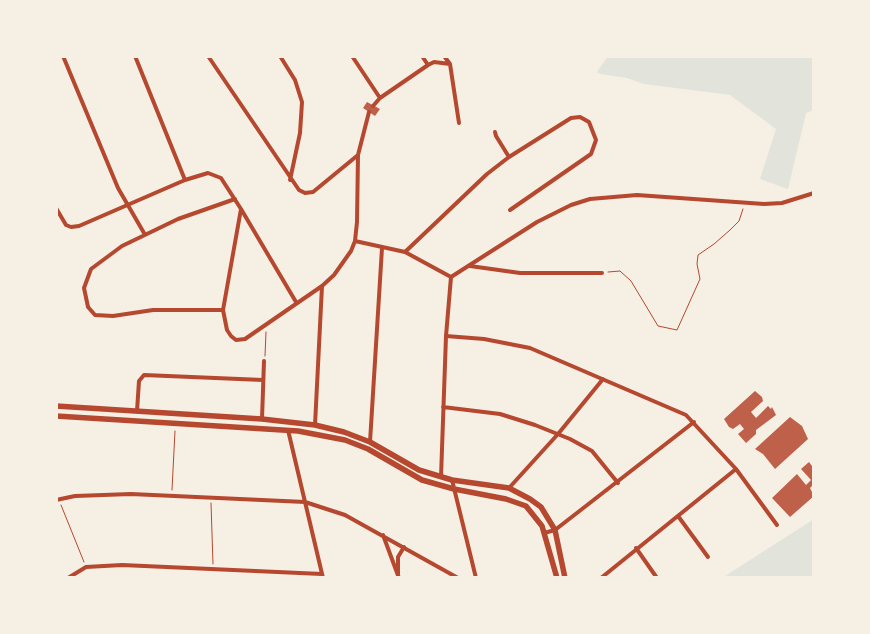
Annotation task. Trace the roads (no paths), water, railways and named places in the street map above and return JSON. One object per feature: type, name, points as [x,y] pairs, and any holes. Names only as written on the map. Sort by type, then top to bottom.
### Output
[{"type":"main road","points":[[56,406],[262,419],[315,425],[344,432],[370,442],[407,465],[441,477],[509,488],[523,494],[541,507],[555,530],[566,578]]},
{"type":"main road","points":[[56,416],[288,430],[330,436],[368,449],[410,475],[437,486],[506,499],[526,506],[537,517],[544,533],[557,578]]},
{"type":"street","points":[[63,56],[126,205],[144,234]]},
{"type":"street","points":[[135,56],[185,180]]},
{"type":"street","points":[[208,56],[298,190],[305,193],[313,192],[358,154]]},
{"type":"street","points":[[280,56],[295,80],[302,102],[300,133],[290,180]]},
{"type":"street","points":[[352,56],[380,98]]},
{"type":"street","points":[[422,56],[428,65]]},
{"type":"street","points":[[444,56],[450,64],[459,124]]},
{"type":"street","points":[[372,106],[380,98],[428,65],[434,62],[450,64]]},
{"type":"street","points":[[241,209],[223,310],[227,330],[236,340],[245,339],[296,302],[322,286],[334,275],[347,258],[355,241],[358,154],[369,112]]},
{"type":"street","points":[[405,252],[488,174],[509,157],[562,122],[576,116],[589,122],[595,132],[595,147],[591,154],[510,210]]},
{"type":"street","points":[[495,132],[509,157]]},
{"type":"street","points":[[56,208],[66,225],[71,227],[79,226],[185,180],[203,174],[215,174],[221,178],[235,199],[296,302]]},
{"type":"street","points":[[452,277],[537,222],[571,205],[590,199],[636,194],[745,204],[782,203],[814,193]]},
{"type":"street","points":[[223,310],[153,310],[113,316],[95,315],[88,307],[84,288],[91,269],[98,262],[144,234],[235,199]]},
{"type":"street","points":[[355,241],[405,252],[452,277]]},
{"type":"street","points":[[368,449],[370,442],[382,248]]},
{"type":"street","points":[[470,266],[520,274],[602,272]]},
{"type":"street","points":[[441,477],[446,336],[452,277]]},
{"type":"street","points":[[315,425],[322,286]]},
{"type":"street","points":[[446,336],[484,339],[530,348],[679,411],[694,422],[736,470],[778,525]]},
{"type":"street","points":[[262,419],[264,361]]},
{"type":"street","points":[[137,411],[139,382],[144,375],[263,380]]},
{"type":"street","points":[[509,488],[558,434],[602,379]]},
{"type":"street","points":[[443,408],[500,414],[558,434],[592,451],[618,483]]},
{"type":"street","points":[[544,533],[555,530],[618,483],[694,422]]},
{"type":"street","points":[[68,578],[86,567],[122,564],[322,576],[288,430]]},
{"type":"street","points":[[601,578],[636,548],[736,470]]},
{"type":"street","points":[[452,480],[475,577]]},
{"type":"street","points":[[57,499],[98,494],[305,502],[331,508],[458,578]]},
{"type":"street","points":[[678,516],[708,557]]},
{"type":"street","points":[[383,535],[399,577]]},
{"type":"street","points":[[399,577],[398,557],[404,547]]},
{"type":"street","points":[[636,548],[657,578]]}]
